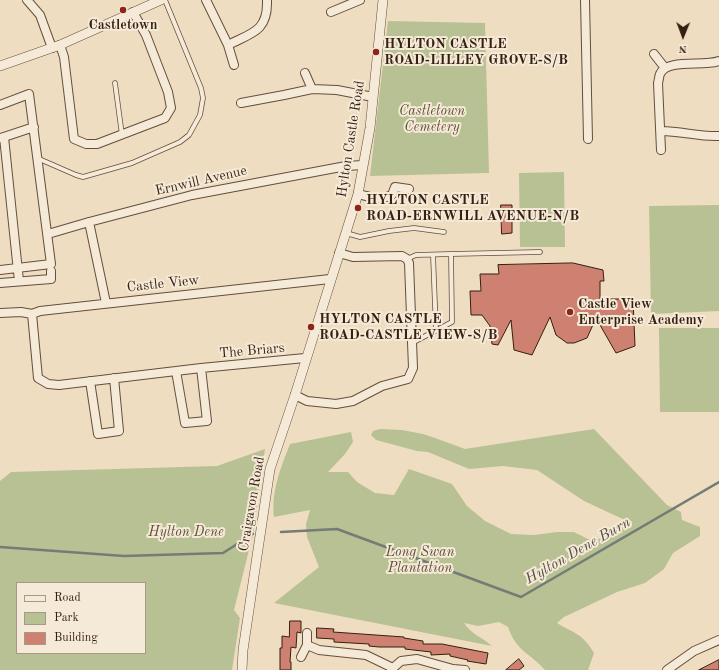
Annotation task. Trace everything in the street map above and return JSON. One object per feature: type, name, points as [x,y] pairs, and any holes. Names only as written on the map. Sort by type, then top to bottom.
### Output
[{"type":"street","points":[[27,0],[40,16],[56,46],[64,57],[74,139],[86,144],[97,144],[165,118],[171,108],[168,92],[146,35],[133,12]]},
{"type":"street","points":[[0,66],[56,46],[161,0]]},
{"type":"street","points":[[206,0],[228,45],[234,65]]},
{"type":"street","points":[[228,45],[261,27],[268,12],[267,0]]},
{"type":"street","points":[[331,12],[360,0]]},
{"type":"street","name":"Hylton Castle Road","points":[[330,279],[358,194],[370,128],[383,0]]},
{"type":"street","points":[[585,0],[588,139]]},
{"type":"street","points":[[654,54],[665,68]]},
{"type":"street","points":[[661,150],[658,83],[660,74],[665,68],[675,64],[704,64],[719,61]]},
{"type":"street","points":[[305,73],[312,89]]},
{"type":"street","points":[[242,103],[312,89],[337,90],[373,97]]},
{"type":"street","points":[[0,104],[29,94],[51,264],[0,270]]},
{"type":"street","points":[[19,281],[2,138],[34,127]]},
{"type":"street","points":[[661,131],[682,132],[705,137],[719,136]]},
{"type":"street","name":"Ernwill Avenue","points":[[48,234],[192,195],[346,166],[363,165]]},
{"type":"street","points":[[358,194],[376,199],[385,198],[392,195],[395,187],[409,189]]},
{"type":"street","points":[[89,222],[106,304]]},
{"type":"street","points":[[295,395],[307,401],[336,404],[353,401],[382,386],[408,379],[413,368],[409,263],[407,259],[402,256],[353,257],[339,253]]},
{"type":"street","points":[[0,283],[51,279],[51,271]]},
{"type":"street","name":"Castle View","points":[[0,313],[21,312],[32,314],[40,311],[330,279]]},
{"type":"street","name":"Craigavon Road","points":[[242,670],[243,650],[270,469],[295,395],[330,279]]},
{"type":"street","name":"The Briars","points":[[32,314],[38,378],[48,384],[59,385],[201,368],[305,358]]},
{"type":"street","name":"The Briars","points":[[176,371],[185,423],[207,420],[201,368]]},
{"type":"street","points":[[90,381],[98,434],[119,430],[114,378]]},
{"type":"street","points":[[301,657],[308,645],[307,633]]},
{"type":"street","points":[[667,670],[694,652],[719,640]]},
{"type":"street","points":[[308,645],[319,650],[366,655],[393,669],[402,661],[417,659],[453,669],[465,670]]},
{"type":"lane","points":[[38,158],[83,177],[132,163],[180,142],[188,135],[200,115],[203,98],[201,88],[165,0]]},
{"type":"lane","points":[[115,83],[122,135]]},
{"type":"lane","points":[[346,232],[360,237],[414,228],[444,232]]},
{"type":"lane","points":[[407,259],[416,255],[540,252]]},
{"type":"lane","points":[[412,344],[452,322],[451,254]]},
{"type":"lane","points":[[433,255],[436,331]]},
{"type":"green space","name":"Castletown Cemetery","points":[[388,21],[485,23],[489,173],[370,176]]},
{"type":"green space","points":[[564,172],[565,247],[520,247],[519,173]]},
{"type":"green space","points":[[719,205],[719,311],[651,314],[649,206]]},
{"type":"green space","points":[[659,328],[719,328],[719,412],[660,412]]},
{"type":"green space","name":"Long Swan Plantation","points":[[380,429],[402,430],[423,434],[465,449],[594,429],[667,505],[681,512],[682,520],[700,527],[700,536],[673,553],[664,569],[645,583],[617,592],[564,617],[557,623],[578,635],[590,646],[594,653],[588,670],[545,670],[519,647],[511,635],[508,627],[499,622],[478,626],[464,623],[474,633],[492,646],[274,603],[319,567],[307,537],[306,524],[310,510],[274,517],[273,507],[275,489],[280,470],[290,444],[351,432],[353,442],[345,454],[328,472],[348,472],[357,482],[375,493],[394,495],[409,469],[452,484],[467,506],[485,521],[511,534],[534,535],[557,532],[574,532],[594,542],[604,536],[616,536],[617,530],[627,521],[584,501],[537,470],[503,466],[469,469],[428,452],[417,451],[376,440],[371,435],[373,431]]},
{"type":"green space","name":"Hylton Dene","points":[[265,449],[253,534],[234,610],[240,618],[232,670],[0,670],[0,481],[11,472],[217,466]]},
{"type":"building","points":[[501,205],[512,205],[512,233],[502,234]]},
{"type":"building","points":[[573,263],[603,270],[604,281],[600,281],[600,299],[633,299],[635,346],[616,353],[596,318],[587,338],[574,343],[567,343],[556,335],[550,317],[532,355],[514,350],[511,320],[498,345],[492,344],[490,326],[482,315],[471,315],[470,291],[481,291],[480,274],[499,274],[498,265]]},
{"type":"building","points":[[290,621],[301,621],[301,633],[297,632],[296,648],[291,647],[291,670],[280,670],[280,648],[282,648],[282,636],[289,637]]},
{"type":"building","points":[[317,628],[334,629],[333,632],[404,637],[423,641],[423,644],[442,644],[488,653],[486,664],[467,661],[468,660],[450,656],[450,654],[431,655],[431,652],[405,649],[405,647],[379,647],[369,646],[369,644],[334,642],[334,639],[317,638]]},
{"type":"building","points":[[519,659],[524,666],[519,670],[506,670]]},
{"type":"building","points":[[719,660],[719,670],[699,670]]},
{"type":"waterway","name":"Hylton Dene Burn","points":[[281,532],[337,529],[521,597],[719,482]]},
{"type":"waterway","name":"Hylton Dene Burn","points":[[0,547],[124,556],[223,553],[253,534]]},
{"type":"place","name":"Castletown","points":[[123,10]]},
{"type":"place","name":"HYLTON CASTLE ROAD-LILLEY GROVE-S/B","points":[[376,52]]},
{"type":"place","name":"HYLTON CASTLE ROAD-ERNWILL AVENUE-N/B","points":[[358,208]]},
{"type":"place","name":"Castle View Enterprise Academy","points":[[570,312]]},
{"type":"place","name":"HYLTON CASTLE ROAD-CASTLE VIEW-S/B","points":[[311,327]]}]
